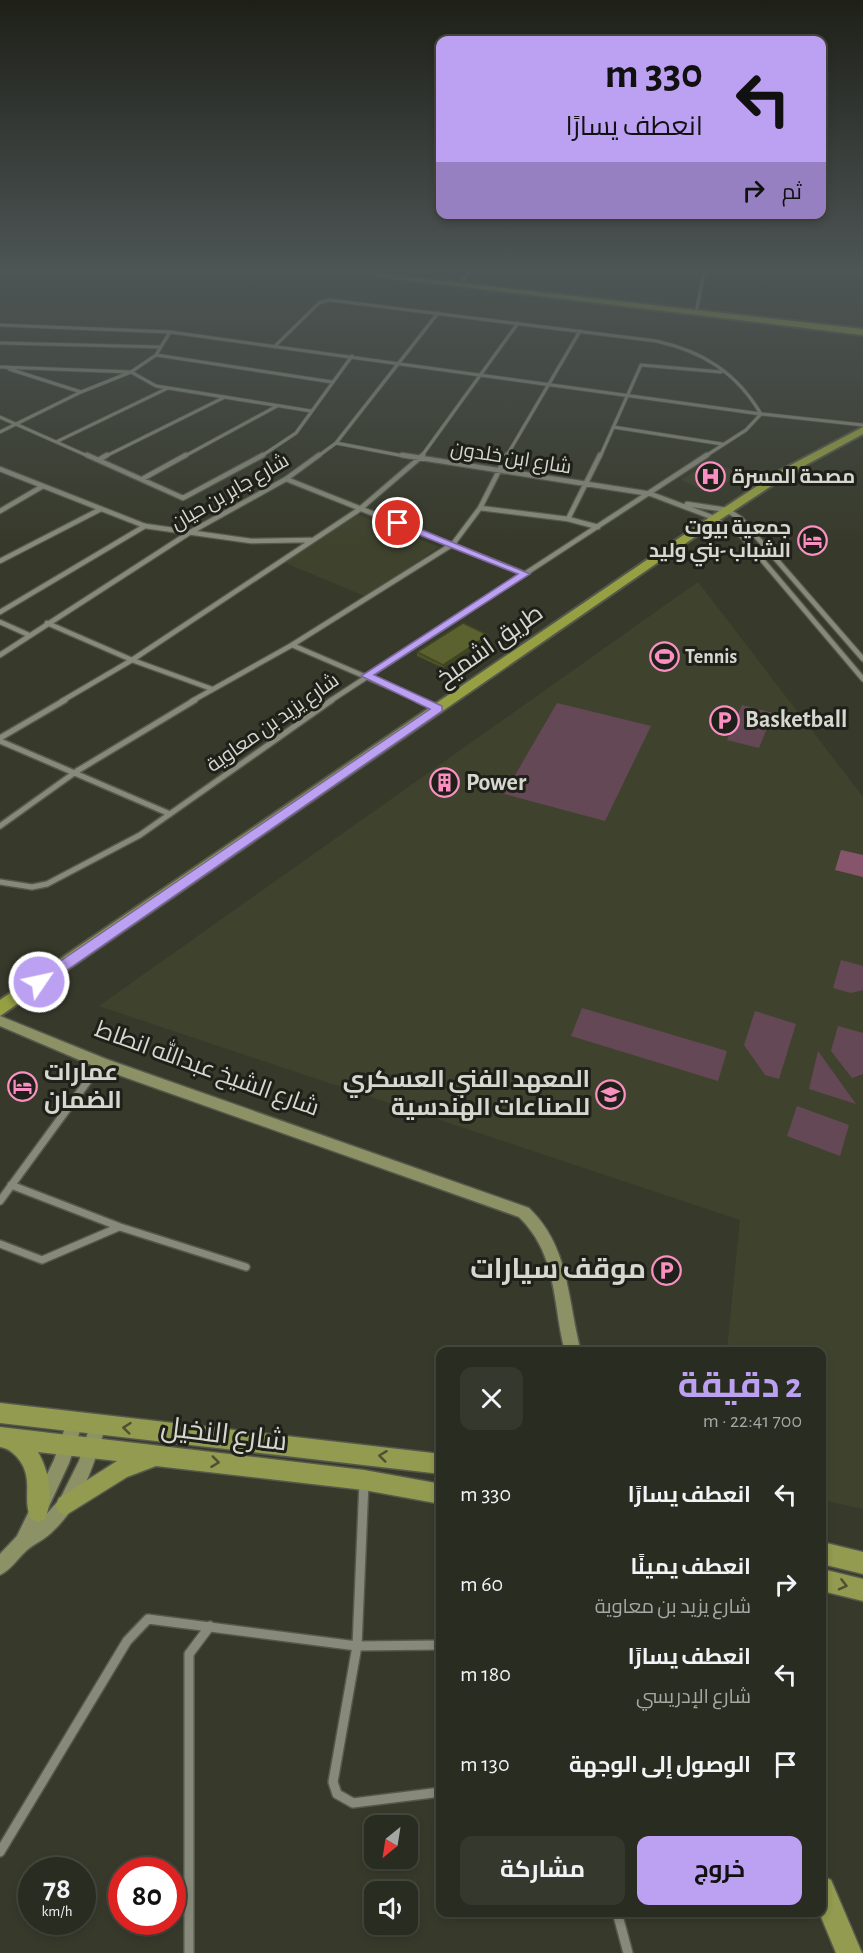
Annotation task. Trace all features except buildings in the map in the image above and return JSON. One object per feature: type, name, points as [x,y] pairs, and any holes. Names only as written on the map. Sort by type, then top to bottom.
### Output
[{"type":"highway","name":"طريق اشميخ","points":[[0,1009],[727,510],[787,471],[863,428]]},
{"type":"main road","name":"شارع الشيخ عبدالله انطاط","points":[[0,1021],[101,1063],[524,1212],[540,1227],[550,1246],[572,1347]]},
{"type":"main road","name":"شارع النخيل","points":[[0,1413],[436,1463]]},
{"type":"main road","points":[[23,1542],[68,1444],[75,1422]]},
{"type":"main road","points":[[0,1566],[23,1542],[46,1527],[66,1504],[92,1447],[98,1425]]},
{"type":"main road","name":"شارع النخيل","points":[[6,1438],[364,1480],[436,1493]]},
{"type":"main road","points":[[6,1438],[22,1446],[36,1468],[39,1482],[38,1512]]},
{"type":"main road","points":[[66,1504],[120,1470],[157,1455]]},
{"type":"main road","points":[[826,1554],[863,1563]]},
{"type":"main road","points":[[826,1581],[863,1590]]},
{"type":"main road","points":[[826,1898],[849,1953]]},
{"type":"street","points":[[0,432],[81,392],[131,372],[150,359]]},
{"type":"street","points":[[183,359],[332,382]]},
{"type":"street","points":[[0,417],[144,478],[183,498],[270,451],[296,433],[350,359]]},
{"type":"street","points":[[368,359],[863,428]]},
{"type":"street","name":"شارع جابر بن حيان","points":[[0,655],[189,533],[286,479],[336,443],[401,359]]},
{"type":"street","points":[[0,739],[132,660],[360,509],[420,459],[491,359]]},
{"type":"street","points":[[0,826],[77,771],[212,688],[292,645],[453,544],[480,508],[498,471],[564,359]]},
{"type":"street","points":[[708,359],[751,399],[761,414]]},
{"type":"street","points":[[567,519],[588,485],[626,394],[643,364],[721,372]]},
{"type":"street","points":[[0,366],[131,372],[147,383],[169,388],[311,411]]},
{"type":"street","points":[[0,366],[81,392]]},
{"type":"street","points":[[58,441],[169,388]]},
{"type":"street","points":[[100,459],[225,397]]},
{"type":"street","points":[[144,478],[277,406]]},
{"type":"street","name":"شارع يزيد بن معاوية","points":[[0,882],[32,887],[47,884],[140,835],[366,676],[651,494],[754,425],[761,414]]},
{"type":"street","points":[[613,427],[722,445]]},
{"type":"street","name":"شارع ابن خلدون","points":[[336,443],[420,459],[651,494],[681,504]]},
{"type":"street","points":[[0,469],[145,526],[167,527],[189,533],[250,541],[311,540]]},
{"type":"street","points":[[0,476],[7,472]]},
{"type":"street","points":[[286,479],[525,574]]},
{"type":"street","points":[[0,511],[44,486]]},
{"type":"street","points":[[681,504],[727,510],[741,519],[863,659]]},
{"type":"street","points":[[681,504],[714,519],[741,535],[863,679]]},
{"type":"street","points":[[480,508],[567,519],[598,527]]},
{"type":"street","points":[[0,561],[101,509]]},
{"type":"street","points":[[0,612],[145,526]]},
{"type":"street","points":[[0,622],[29,635]]},
{"type":"street","points":[[47,623],[132,660],[212,688]]},
{"type":"street","points":[[292,645],[438,708]]},
{"type":"street","points":[[0,739],[77,771],[170,814]]},
{"type":"street","points":[[0,1201],[101,1063]]},
{"type":"street","points":[[11,1185],[120,1227],[246,1267]]},
{"type":"street","points":[[0,1244],[42,1260],[120,1227]]},
{"type":"street","points":[[364,1480],[357,1646],[333,1782],[337,1794],[353,1803],[436,1793]]},
{"type":"street","points":[[0,1852],[137,1629],[148,1619],[357,1646],[436,1645]]},
{"type":"street","points":[[189,1953],[189,1654],[210,1626]]},
{"type":"street","points":[[618,1917],[628,1953]]},
{"type":"shaded area","name":"مصحة المسرة","points":[[709,462],[741,473],[711,493],[681,480]]},
{"type":"shaded area","points":[[356,514],[439,547],[367,597],[283,562]]},
{"type":"shaded area","name":"المعهد الفني العسكري للصناعات الهندسية","points":[[698,582],[863,797],[863,1509],[826,1501],[826,1347],[727,1347],[740,1220],[99,1006]]},
{"type":"shaded area","points":[[557,703],[651,726],[605,821],[504,794]]},
{"type":"shaded area","points":[[742,705],[773,713],[759,748],[727,740]]},
{"type":"shaded area","points":[[841,850],[863,855],[863,877],[835,870]]},
{"type":"shaded area","points":[[841,960],[863,966],[863,990],[851,993],[833,988]]},
{"type":"shaded area","points":[[582,1008],[727,1051],[718,1081],[571,1036]]},
{"type":"shaded area","points":[[755,1011],[796,1024],[779,1079],[765,1075],[744,1045]]},
{"type":"shaded area","points":[[838,1026],[863,1033],[863,1074],[852,1078],[831,1051]]},
{"type":"shaded area","points":[[818,1051],[856,1104],[809,1089]]},
{"type":"shaded area","points":[[797,1106],[849,1125],[840,1156],[787,1136]]},
{"type":"place","name":"مصحة المسرة","points":[[711,477]]},
{"type":"place","name":"جمعية بيوت الشباب -بني وليد","points":[[812,540]]},
{"type":"place","name":"Tennis","points":[[664,657]]},
{"type":"place","name":"Basketball","points":[[724,720]]},
{"type":"place","name":"Power","points":[[445,783]]},
{"type":"place","name":"عمارات الضمان","points":[[23,1087]]},
{"type":"place","name":"المعهد الفني العسكري للصناعات الهندسية","points":[[611,1094]]},
{"type":"place","name":"موقف سيارات","points":[[667,1270]]},
{"type":"route","points":[[39,982],[438,708],[366,676],[525,574],[398,523]]}]
